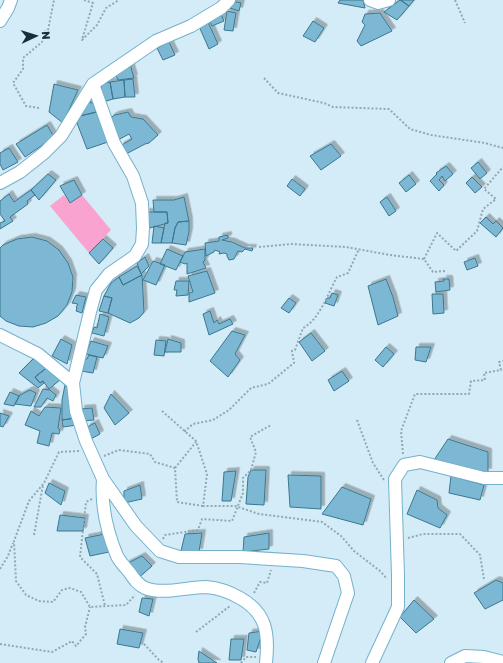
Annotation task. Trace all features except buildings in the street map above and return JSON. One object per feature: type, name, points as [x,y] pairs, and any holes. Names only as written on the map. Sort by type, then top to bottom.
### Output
[{"type":"street","points":[[0,21],[11,0]]},
{"type":"street","points":[[0,183],[20,172],[44,154],[61,136],[93,84],[156,41],[191,26],[221,8],[229,0]]},
{"type":"street","points":[[370,0],[378,3],[389,0]]},
{"type":"street","points":[[93,84],[114,142],[133,176],[142,203],[143,228],[142,244],[135,256],[109,274],[96,290],[73,383],[76,410],[86,441],[103,478],[136,526],[158,549],[180,557],[240,557],[303,560],[336,566],[344,576],[348,593],[324,663]]},
{"type":"street","points":[[0,335],[38,354],[73,383]]},
{"type":"street","points":[[372,663],[398,607],[395,479],[404,466],[420,462],[484,478],[503,478]]},
{"type":"street","points":[[103,478],[102,494],[108,528],[118,557],[135,580],[143,587],[149,589],[163,590],[206,587],[226,590],[251,604],[263,619],[267,636],[267,660]]},
{"type":"street","points":[[451,663],[465,656],[484,657],[503,662]]},
{"type":"path","points":[[39,108],[26,106],[13,83],[23,69],[23,58],[42,42],[43,32],[48,30],[54,0]]},
{"type":"path","points":[[84,0],[93,3],[82,40],[97,25],[106,8],[119,0]]},
{"type":"path","points":[[456,0],[465,23]]},
{"type":"path","points":[[264,78],[278,93],[324,103],[333,107],[389,109],[410,129],[431,135],[486,143],[503,148]]},
{"type":"path","points":[[424,259],[437,233],[456,251],[477,231],[483,208],[496,199],[484,189],[503,167]]},
{"type":"path","points":[[259,247],[291,244],[346,247],[390,256],[424,259]]},
{"type":"path","points":[[187,433],[185,431],[193,424],[213,420],[229,410],[251,388],[268,384],[294,363],[292,350],[295,350],[303,328],[310,324],[337,276],[348,273],[359,249]]},
{"type":"path","points":[[424,259],[433,272],[445,271]]},
{"type":"path","points":[[404,466],[401,431],[415,394],[469,394],[471,381],[485,380],[484,373],[501,370],[499,362],[503,361]]},
{"type":"path","points":[[162,411],[196,441],[207,474],[203,506]]},
{"type":"path","points":[[357,420],[374,463],[384,482]]},
{"type":"path","points":[[158,549],[165,535],[198,530],[202,519],[232,521],[243,493],[243,478],[251,470],[256,452],[250,437],[271,425]]},
{"type":"path","points":[[196,441],[176,468],[177,502],[203,506],[238,507],[258,514],[322,522],[341,536],[354,551],[380,571],[398,593]]},
{"type":"path","points":[[0,569],[8,556],[29,501],[44,483],[59,452],[92,455],[119,450],[135,451],[150,454],[155,462],[176,468]]},
{"type":"path","points":[[34,535],[44,483]]},
{"type":"path","points":[[102,494],[86,502],[80,558],[97,574],[105,606]]},
{"type":"path","points":[[402,539],[423,534],[460,534],[480,555],[484,579]]},
{"type":"path","points":[[0,644],[52,652],[72,641],[76,646],[86,634],[85,627],[90,608],[81,592],[70,588],[62,590],[53,602],[39,601],[26,595],[16,581],[14,541]]},
{"type":"path","points":[[196,632],[245,601],[260,582],[267,583],[272,559]]},
{"type":"path","points":[[90,608],[126,605],[143,587]]},
{"type":"path","points":[[144,644],[159,660],[164,663]]},
{"type":"path","points":[[241,663],[246,657],[267,660]]},
{"type":"shaded area","points":[[64,195],[70,203],[82,195],[111,230],[89,253],[50,206]]}]
